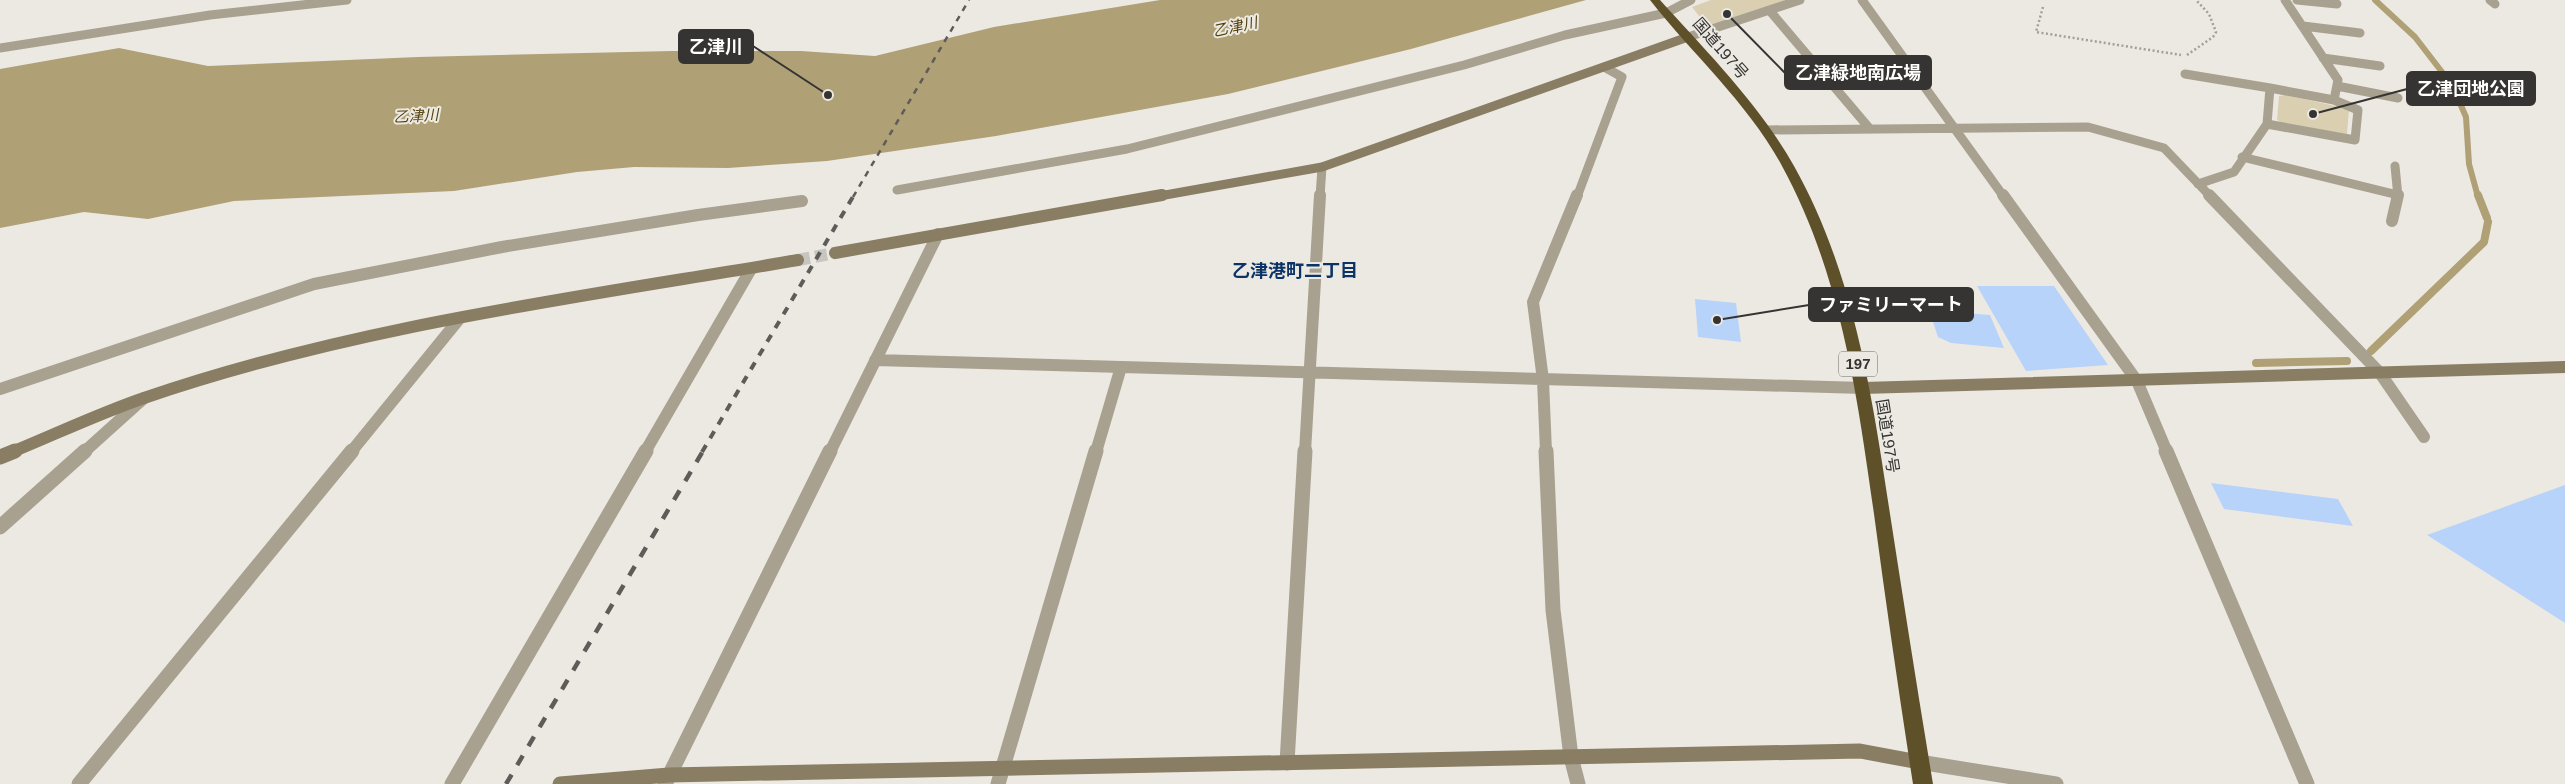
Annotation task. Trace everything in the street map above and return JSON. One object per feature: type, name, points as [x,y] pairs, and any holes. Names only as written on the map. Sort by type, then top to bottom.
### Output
[{"type":"highway","name":"国道197号","points":[[1655,0],[1730,84],[1766,130],[1800,189],[1827,247],[1847,312],[1863,388],[1923,784]]},
{"type":"street","points":[[0,48],[210,15],[346,0]]},
{"type":"street","points":[[897,190],[1127,149],[1464,65],[1565,35],[1666,13],[1691,0]]},
{"type":"street","points":[[834,253],[1322,167],[1800,0]]},
{"type":"street","points":[[1862,0],[2137,381],[2307,784]]},
{"type":"street","points":[[2285,0],[2338,80],[2334,100]]},
{"type":"street","points":[[2298,0],[2337,4]]},
{"type":"street","points":[[1770,11],[1870,129]]},
{"type":"street","points":[[2302,26],[2360,33]]},
{"type":"street","points":[[2324,58],[2380,66]]},
{"type":"street","points":[[1578,784],[1571,757],[1553,610],[1543,380],[1533,302],[1564,230],[1622,77],[1606,68]]},
{"type":"street","points":[[2185,74],[2334,100],[2358,110],[2355,140],[2267,124]]},
{"type":"street","points":[[2337,86],[2398,98]]},
{"type":"street","points":[[2198,184],[2234,172],[2242,157],[2267,124],[2270,88]]},
{"type":"street","points":[[1766,130],[2088,127],[2164,148],[2380,373],[2424,437]]},
{"type":"street","points":[[2242,157],[2398,195]]},
{"type":"street","points":[[2392,221],[2398,195],[2395,166]]},
{"type":"street","points":[[1287,763],[1322,167]]},
{"type":"street","points":[[0,389],[314,284],[512,246],[688,216],[802,201]]},
{"type":"street","points":[[667,780],[938,234]]},
{"type":"street","points":[[0,457],[144,398],[291,354],[460,318],[798,260]]},
{"type":"street","points":[[452,784],[751,269]]},
{"type":"street","points":[[79,784],[460,318]]},
{"type":"street","points":[[875,360],[1863,388],[2565,367]]},
{"type":"street","points":[[998,784],[1121,367]]},
{"type":"street","points":[[0,527],[144,398]]},
{"type":"street","points":[[560,784],[1003,768],[1860,751],[2056,784]]},
{"type":"path","points":[[2185,74],[2183,61],[2190,51],[2213,37],[2216,32],[2209,13],[2203,4],[2196,0]]},
{"type":"path","points":[[2043,7],[2036,32],[2187,56]]},
{"type":"shaded area","points":[[1711,0],[1797,0],[1710,30],[1692,7]]},
{"type":"shaded area","points":[[2286,95],[2349,109],[2347,134],[2284,124],[2277,120],[2279,96]]},
{"type":"water","points":[[1160,0],[1586,0],[1411,49],[1228,94],[996,136],[827,161],[728,168],[634,167],[577,172],[454,191],[234,201],[148,219],[84,212],[0,228],[0,69],[119,48],[208,66],[418,57],[672,51],[801,51],[875,56],[994,27]]},
{"type":"building","points":[[1977,286],[2054,286],[2108,365],[2026,371]]},
{"type":"building","points":[[1695,299],[1736,303],[1741,342],[1698,337]]},
{"type":"building","points":[[1929,310],[1990,315],[2004,348],[1951,343],[1938,337]]},
{"type":"building","points":[[2211,483],[2338,499],[2353,526],[2224,509]]},
{"type":"building","points":[[2565,485],[2565,623],[2427,535]]},
{"type":"waterway","points":[[2375,0],[2415,37],[2452,85],[2466,117],[2469,164],[2478,197]]},
{"type":"waterway","points":[[2478,195],[2487,218]]},
{"type":"waterway","points":[[2371,351],[2484,242],[2488,222]]},
{"type":"waterway","points":[[2256,363],[2347,361]]},
{"type":"tunnel","points":[[798,260],[835,253]]},
{"type":"railway","points":[[853,197],[969,0]]},
{"type":"railway","points":[[702,452],[854,195]]},
{"type":"railway","points":[[506,784],[703,451]]},
{"type":"place","name":"乙津緑地南広場","points":[[1727,14]]},
{"type":"place","name":"乙津川","points":[[828,95]]},
{"type":"place","name":"乙津団地公園","points":[[2313,114]]},
{"type":"place","name":"ファミリーマート","points":[[1717,320]]},
{"type":"district","name":"乙津港町二丁目","points":[[1295,271]]}]
